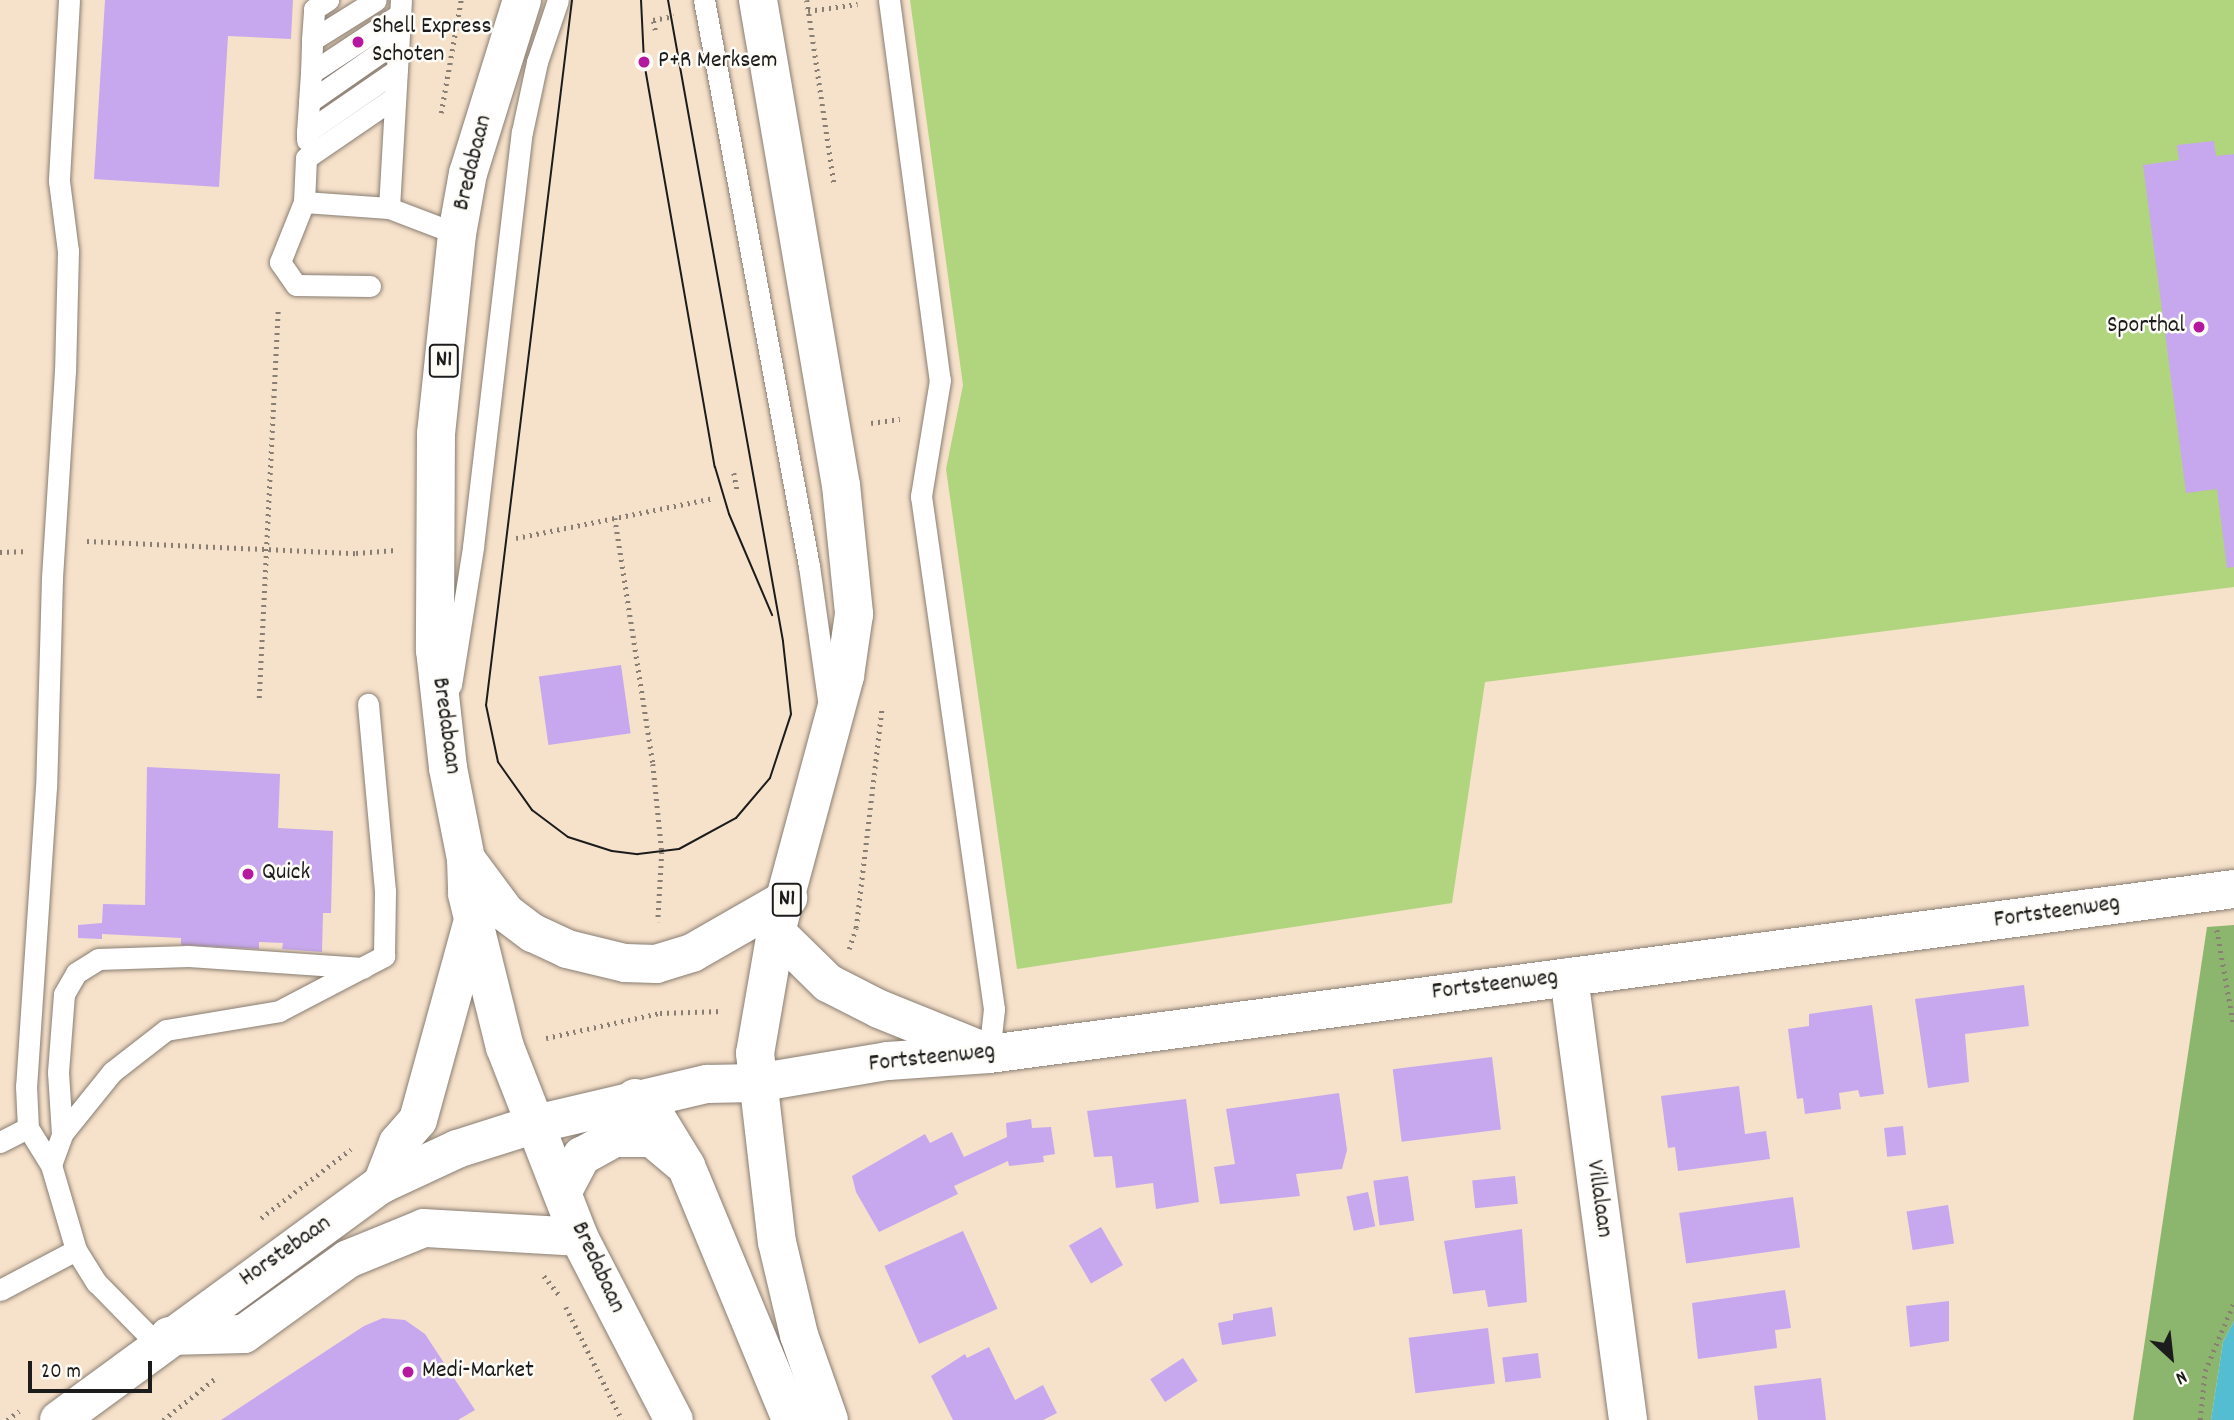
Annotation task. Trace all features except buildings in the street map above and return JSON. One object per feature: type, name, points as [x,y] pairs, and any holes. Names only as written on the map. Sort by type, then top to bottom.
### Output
[{"type":"street","name":"Bredabaan","points":[[522,0],[468,173],[457,234],[436,433],[434,496],[435,650],[443,731],[466,859],[473,921],[505,1047],[579,1237],[674,1420]]},
{"type":"street","name":"N1","points":[[758,0],[848,548],[852,636],[760,1012],[755,1083],[777,1242],[799,1335],[829,1420]]},
{"type":"street","points":[[466,859],[506,913],[533,933],[598,958],[656,964],[782,915],[828,983],[879,1009],[989,1054]]},
{"type":"street","name":"Fortsteenweg","points":[[635,1098],[707,1084],[755,1083],[888,1061],[989,1054],[2222,891]]},
{"type":"street","points":[[382,1184],[398,1143],[418,1120],[473,921]]},
{"type":"street","name":"Villalaan","points":[[1569,977],[1628,1420]]},
{"type":"street","points":[[635,1098],[648,1104],[686,1166],[791,1420]]},
{"type":"street","name":"Horstebaan","points":[[44,1412],[163,1340],[382,1184],[457,1149],[536,1124],[635,1098]]},
{"type":"street","points":[[563,1191],[582,1156],[615,1138],[652,1138],[686,1166]]},
{"type":"street","points":[[163,1340],[244,1334],[348,1259],[424,1228],[579,1237]]},
{"type":"lane","points":[[69,0],[59,181],[68,251],[65,372],[55,543],[46,787],[29,985],[28,1128],[51,1165],[76,1250],[97,1283],[163,1340]]},
{"type":"lane","points":[[328,0],[314,9],[304,202],[280,262],[296,285],[370,286]]},
{"type":"lane","points":[[312,40],[376,0]]},
{"type":"lane","points":[[443,731],[473,547],[522,132],[537,62],[558,0]]},
{"type":"lane","points":[[704,0],[809,566],[831,719]]},
{"type":"lane","points":[[880,1],[940,380],[937,415],[921,496],[994,1009],[989,1054]]},
{"type":"lane","points":[[311,73],[400,7]]},
{"type":"lane","points":[[389,208],[400,7]]},
{"type":"lane","points":[[309,102],[398,40]]},
{"type":"lane","points":[[307,132],[397,70]]},
{"type":"lane","points":[[306,158],[395,97]]},
{"type":"lane","points":[[304,202],[389,208],[457,234]]},
{"type":"lane","points":[[51,1165],[62,1134],[111,1072],[166,1030],[279,1012],[384,956],[385,891],[368,704]]},
{"type":"lane","points":[[62,1134],[58,1072],[64,994],[76,973],[98,959],[211,957],[363,968]]},
{"type":"lane","points":[[0,1142],[28,1128]]},
{"type":"lane","points":[[0,1290],[76,1250]]},
{"type":"path","points":[[808,11],[880,1]]},
{"type":"path","points":[[259,698],[280,262]]},
{"type":"path","points":[[734,473],[738,493]]},
{"type":"path","points":[[516,538],[715,498]]},
{"type":"path","points":[[615,518],[640,659],[662,852],[656,964],[660,1013]]},
{"type":"path","points":[[0,552],[55,543],[397,550]]},
{"type":"path","points":[[2222,891],[2234,1026]]},
{"type":"path","points":[[505,1047],[660,1013],[760,1012]]},
{"type":"path","points":[[253,1225],[303,1182],[362,1141]]},
{"type":"path","points":[[541,1273],[558,1292],[621,1420]]},
{"type":"path","points":[[2200,1420],[2205,1371],[2234,1302]]},
{"type":"path","points":[[7,1420],[44,1412]]},
{"type":"green space","points":[[910,0],[2234,0],[2234,587],[1485,682],[1452,903],[1017,969],[946,469],[963,385]]},
{"type":"green space","points":[[2234,925],[2234,1321],[2223,1342],[2211,1420],[2133,1420],[2207,927]]},
{"type":"water","points":[[2234,1321],[2234,1420],[2211,1420],[2223,1342]]},
{"type":"tram line","points":[[572,0],[486,705],[498,762],[532,810],[568,837],[612,851],[638,854],[679,849],[736,818],[770,778],[791,714],[783,641],[668,0]]},
{"type":"tram line","points":[[641,0],[644,62],[715,467],[729,514],[772,615]]},
{"type":"place","name":"Shell Express Schoten","points":[[358,42]]},
{"type":"place","name":"P+R Merksem","points":[[644,62]]},
{"type":"place","name":"Sporthal","points":[[2199,327]]},
{"type":"place","name":"Quick","points":[[248,874]]},
{"type":"place","name":"Medi-Market","points":[[408,1372]]}]
